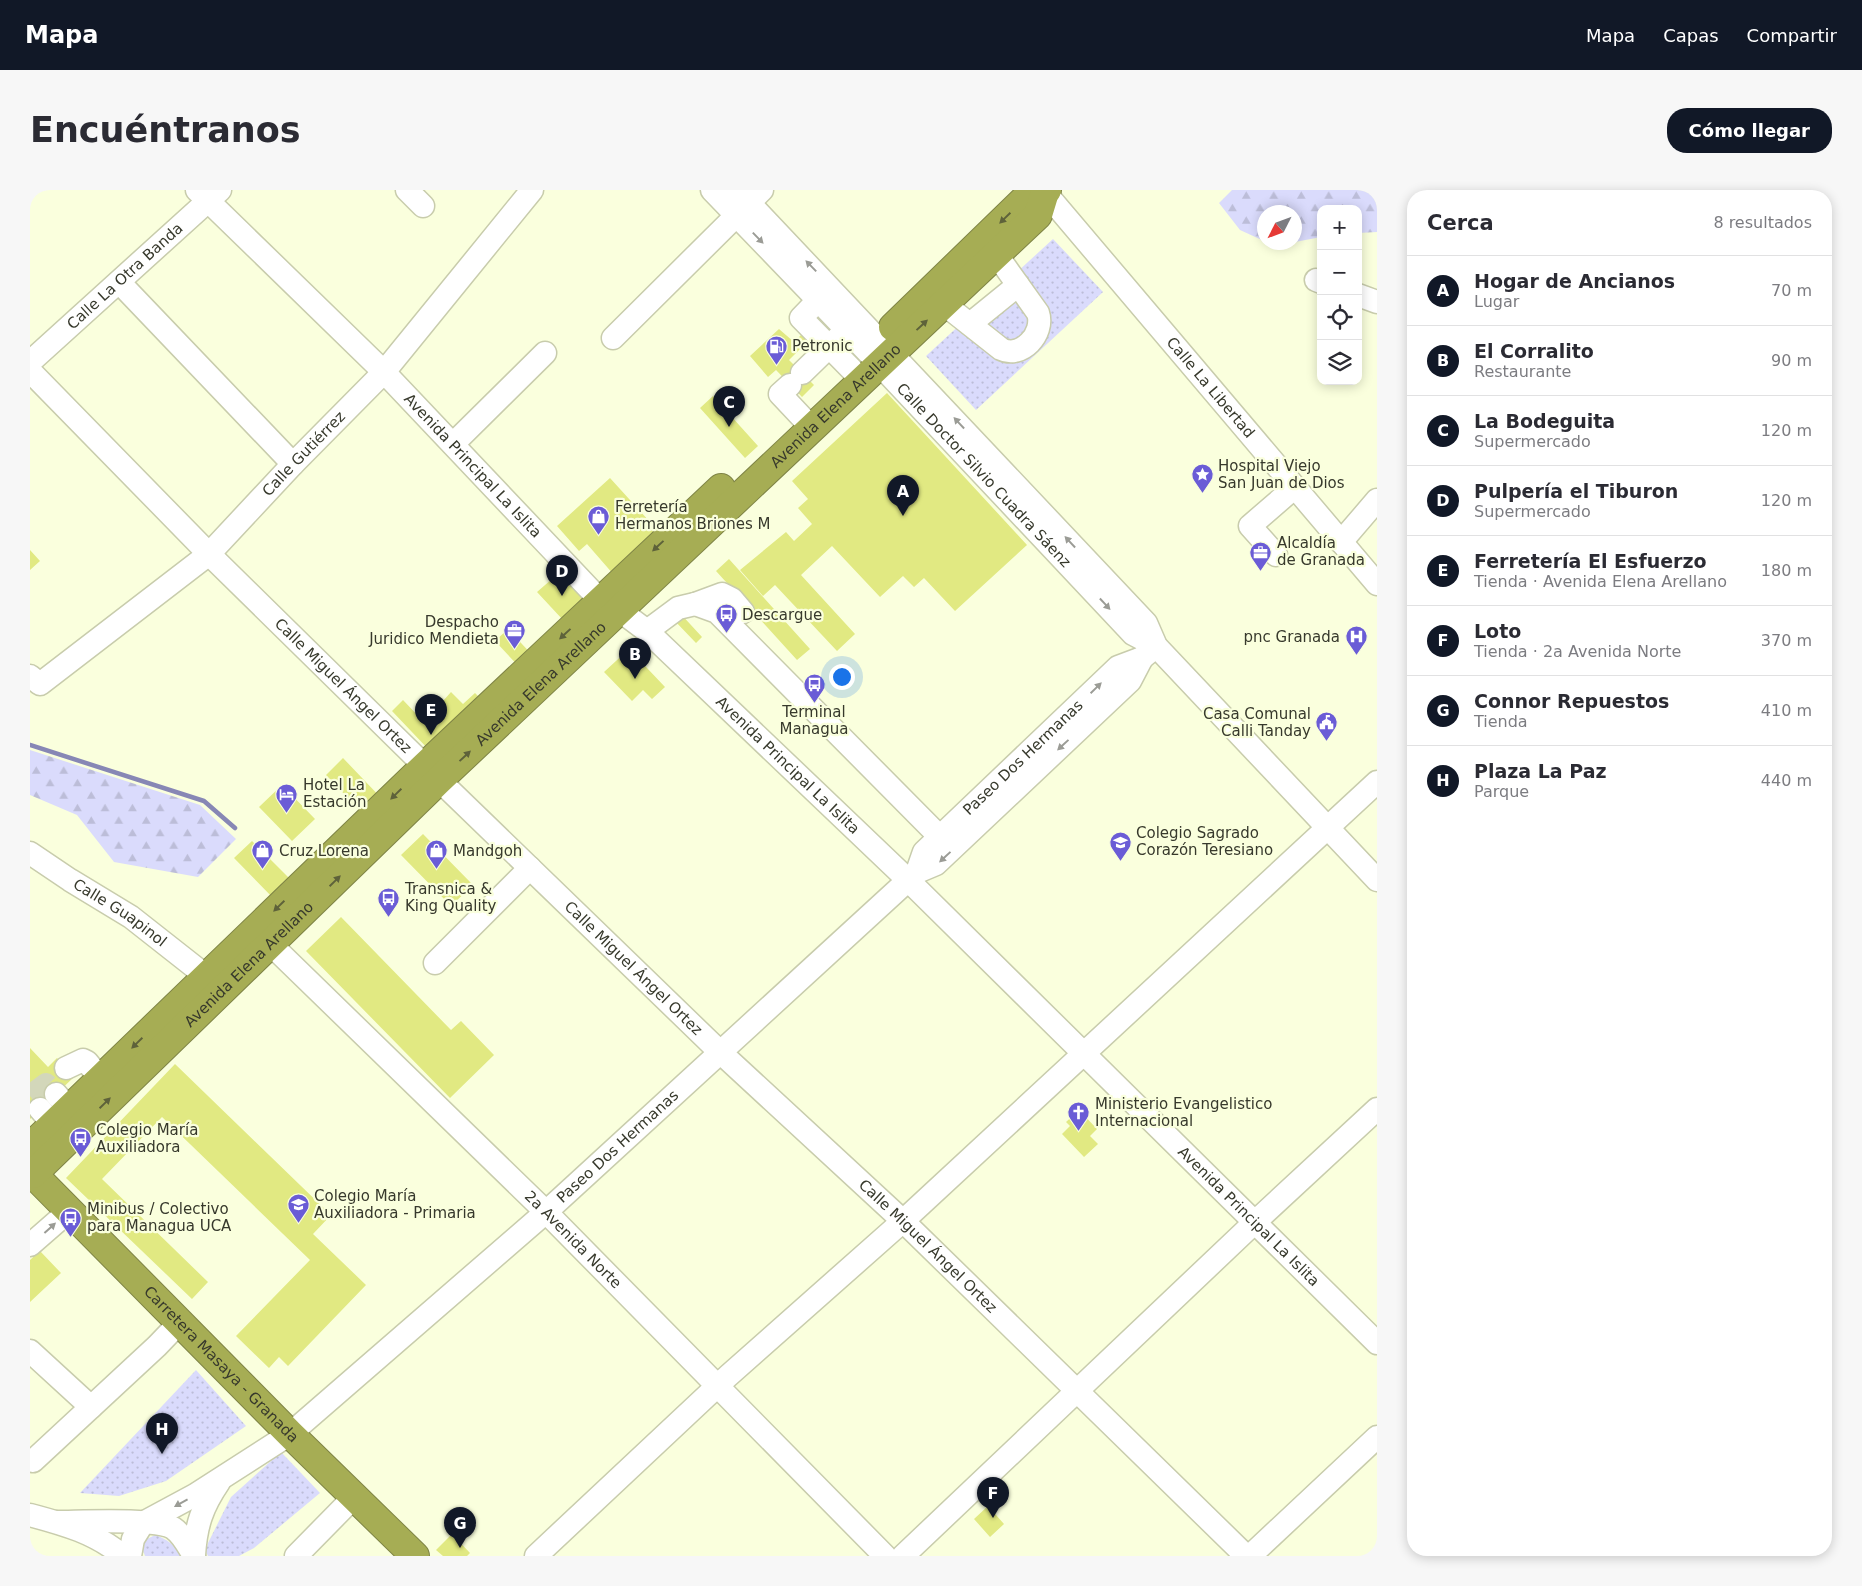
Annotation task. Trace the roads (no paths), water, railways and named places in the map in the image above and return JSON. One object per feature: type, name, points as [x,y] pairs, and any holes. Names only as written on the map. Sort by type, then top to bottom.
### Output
[{"type":"highway","name":"Avenida Elena Arellano","points":[[872,359],[944,304],[962,273],[996,254],[1038,215],[1045,191]]},
{"type":"highway","name":"Avenida Elena Arellano","points":[[31,1173],[169,1027],[432,773],[962,273],[1024,199],[1045,191]]},
{"type":"highway","name":"Avenida Elena Arellano","points":[[30,1147],[55,1109],[101,1079],[169,1027],[206,976],[263,936]]},
{"type":"highway","name":"Carretera Masaya - Granada","points":[[31,1173],[290,1434],[416,1556]]},
{"type":"street","points":[[407,190],[423,206]]},
{"type":"street","name":"Calle Gutiérrez","points":[[35,680],[209,554],[293,464],[384,372],[532,190]]},
{"type":"street","name":"Calle Doctor Silvio Cuadra Sáenz","points":[[712,190],[747,199],[824,294],[853,324],[872,359],[990,469],[1086,572],[1149,652],[1328,828],[1377,880]]},
{"type":"street","name":"Calle La Libertad","points":[[1045,191],[1377,584]]},
{"type":"street","name":"Avenida Principal La Islita","points":[[208,194],[610,605],[647,631],[913,876],[1084,1053],[1377,1343]]},
{"type":"street","name":"Calle La Otra Banda","points":[[30,362],[120,282],[208,194]]},
{"type":"street","points":[[613,338],[747,199]]},
{"type":"street","points":[[944,304],[1008,352],[1016,351],[1036,337],[1041,321],[1038,313],[996,254]]},
{"type":"street","points":[[120,282],[293,464]]},
{"type":"street","points":[[970,324],[1018,284]]},
{"type":"street","points":[[824,294],[801,318],[829,347],[872,359]]},
{"type":"street","points":[[1362,297],[1377,302]]},
{"type":"street","points":[[806,422],[780,394],[853,324]]},
{"type":"street","points":[[453,444],[545,353]]},
{"type":"street","name":"Calle Miguel Ángel Ortez","points":[[30,371],[209,554],[432,773],[720,1052],[903,1221],[1246,1556]]},
{"type":"street","points":[[1276,555],[1250,526],[1295,487]]},
{"type":"street","points":[[1341,542],[1377,500]]},
{"type":"street","points":[[647,631],[678,608],[722,594],[732,599],[743,612]]},
{"type":"street","points":[[695,604],[717,612],[940,837]]},
{"type":"street","name":"Paseo Dos Hermanas","points":[[913,876],[924,852],[1118,667],[1149,652]]},
{"type":"street","name":"Paseo Dos Hermanas","points":[[143,1523],[195,1495],[290,1434],[546,1212],[913,876],[936,864],[1130,681],[1149,652]]},
{"type":"street","points":[[536,1556],[716,1386],[903,1221],[1377,782]]},
{"type":"street","name":"Calle Guapinol","points":[[30,853],[131,917],[206,976]]},
{"type":"street","points":[[435,962],[530,868]]},
{"type":"street","name":"2a Avenida Norte","points":[[263,936],[546,1212],[885,1556]]},
{"type":"street","points":[[66,1068],[83,1060],[87,1062],[101,1079]]},
{"type":"street","points":[[903,1556],[1377,1109]]},
{"type":"street","points":[[30,1245],[69,1210]]},
{"type":"street","points":[[33,1461],[180,1322]]},
{"type":"street","points":[[30,1351],[91,1407]]},
{"type":"street","points":[[1250,1556],[1377,1437]]},
{"type":"street","points":[[194,1556],[199,1520],[206,1500],[222,1477]]},
{"type":"street","points":[[279,1556],[298,1553],[354,1497]]},
{"type":"street","points":[[30,1515],[57,1522],[96,1536],[123,1556]]},
{"type":"street","points":[[57,1522],[157,1523],[173,1528],[186,1542],[194,1556]]},
{"type":"street","points":[[130,1556],[133,1539],[143,1523]]},
{"type":"waterway","points":[[30,745],[204,801],[235,828]]},
{"type":"tunnel","points":[[30,1096],[46,1084],[56,1094]]},
{"type":"place","name":"Petronic","points":[[776,365]]},
{"type":"place","name":"La Bodeguita","points":[[729,427]]},
{"type":"place","name":"Hospital Viejo San Juan de Dios","points":[[1202,494]]},
{"type":"place","name":"Hogar de Ancianos","points":[[903,516]]},
{"type":"place","name":"Ferretería Hermanos Briones M","points":[[599,535]]},
{"type":"place","name":"Alcaldía de Granada","points":[[1261,571]]},
{"type":"place","name":"Pulpería el Tiburon","points":[[562,596]]},
{"type":"place","name":"Descargue","points":[[726,634]]},
{"type":"place","name":"Despacho Juridico Mendieta","points":[[515,650]]},
{"type":"place","name":"pnc Granada","points":[[1356,656]]},
{"type":"place","name":"El Corralito","points":[[635,679]]},
{"type":"place","name":"Terminal Managua","points":[[814,703]]},
{"type":"place","name":"Ferretería El Esfuerzo","points":[[431,735]]},
{"type":"place","name":"Casa Comunal Calli Tanday","points":[[1327,742]]},
{"type":"place","name":"Hotel La Estación","points":[[287,813]]},
{"type":"place","name":"Colegio Sagrado Corazón Teresiano","points":[[1120,861]]},
{"type":"place","name":"Cruz Lorena","points":[[263,870]]},
{"type":"place","name":"Mandgoh","points":[[437,870]]},
{"type":"place","name":"Transnica & King Quality","points":[[389,917]]},
{"type":"place","name":"Ministerio Evangelistico Internacional","points":[[1079,1132]]},
{"type":"place","name":"Colegio María Auxiliadora","points":[[80,1158]]},
{"type":"place","name":"Colegio María Auxiliadora - Primaria","points":[[298,1224]]},
{"type":"place","name":"Minibus / Colectivo para Managua UCA","points":[[71,1237]]},
{"type":"place","name":"Plaza La Paz","points":[[162,1454]]},
{"type":"place","name":"Loto","points":[[993,1518]]},
{"type":"place","name":"Connor Repuestos","points":[[460,1548]]}]
